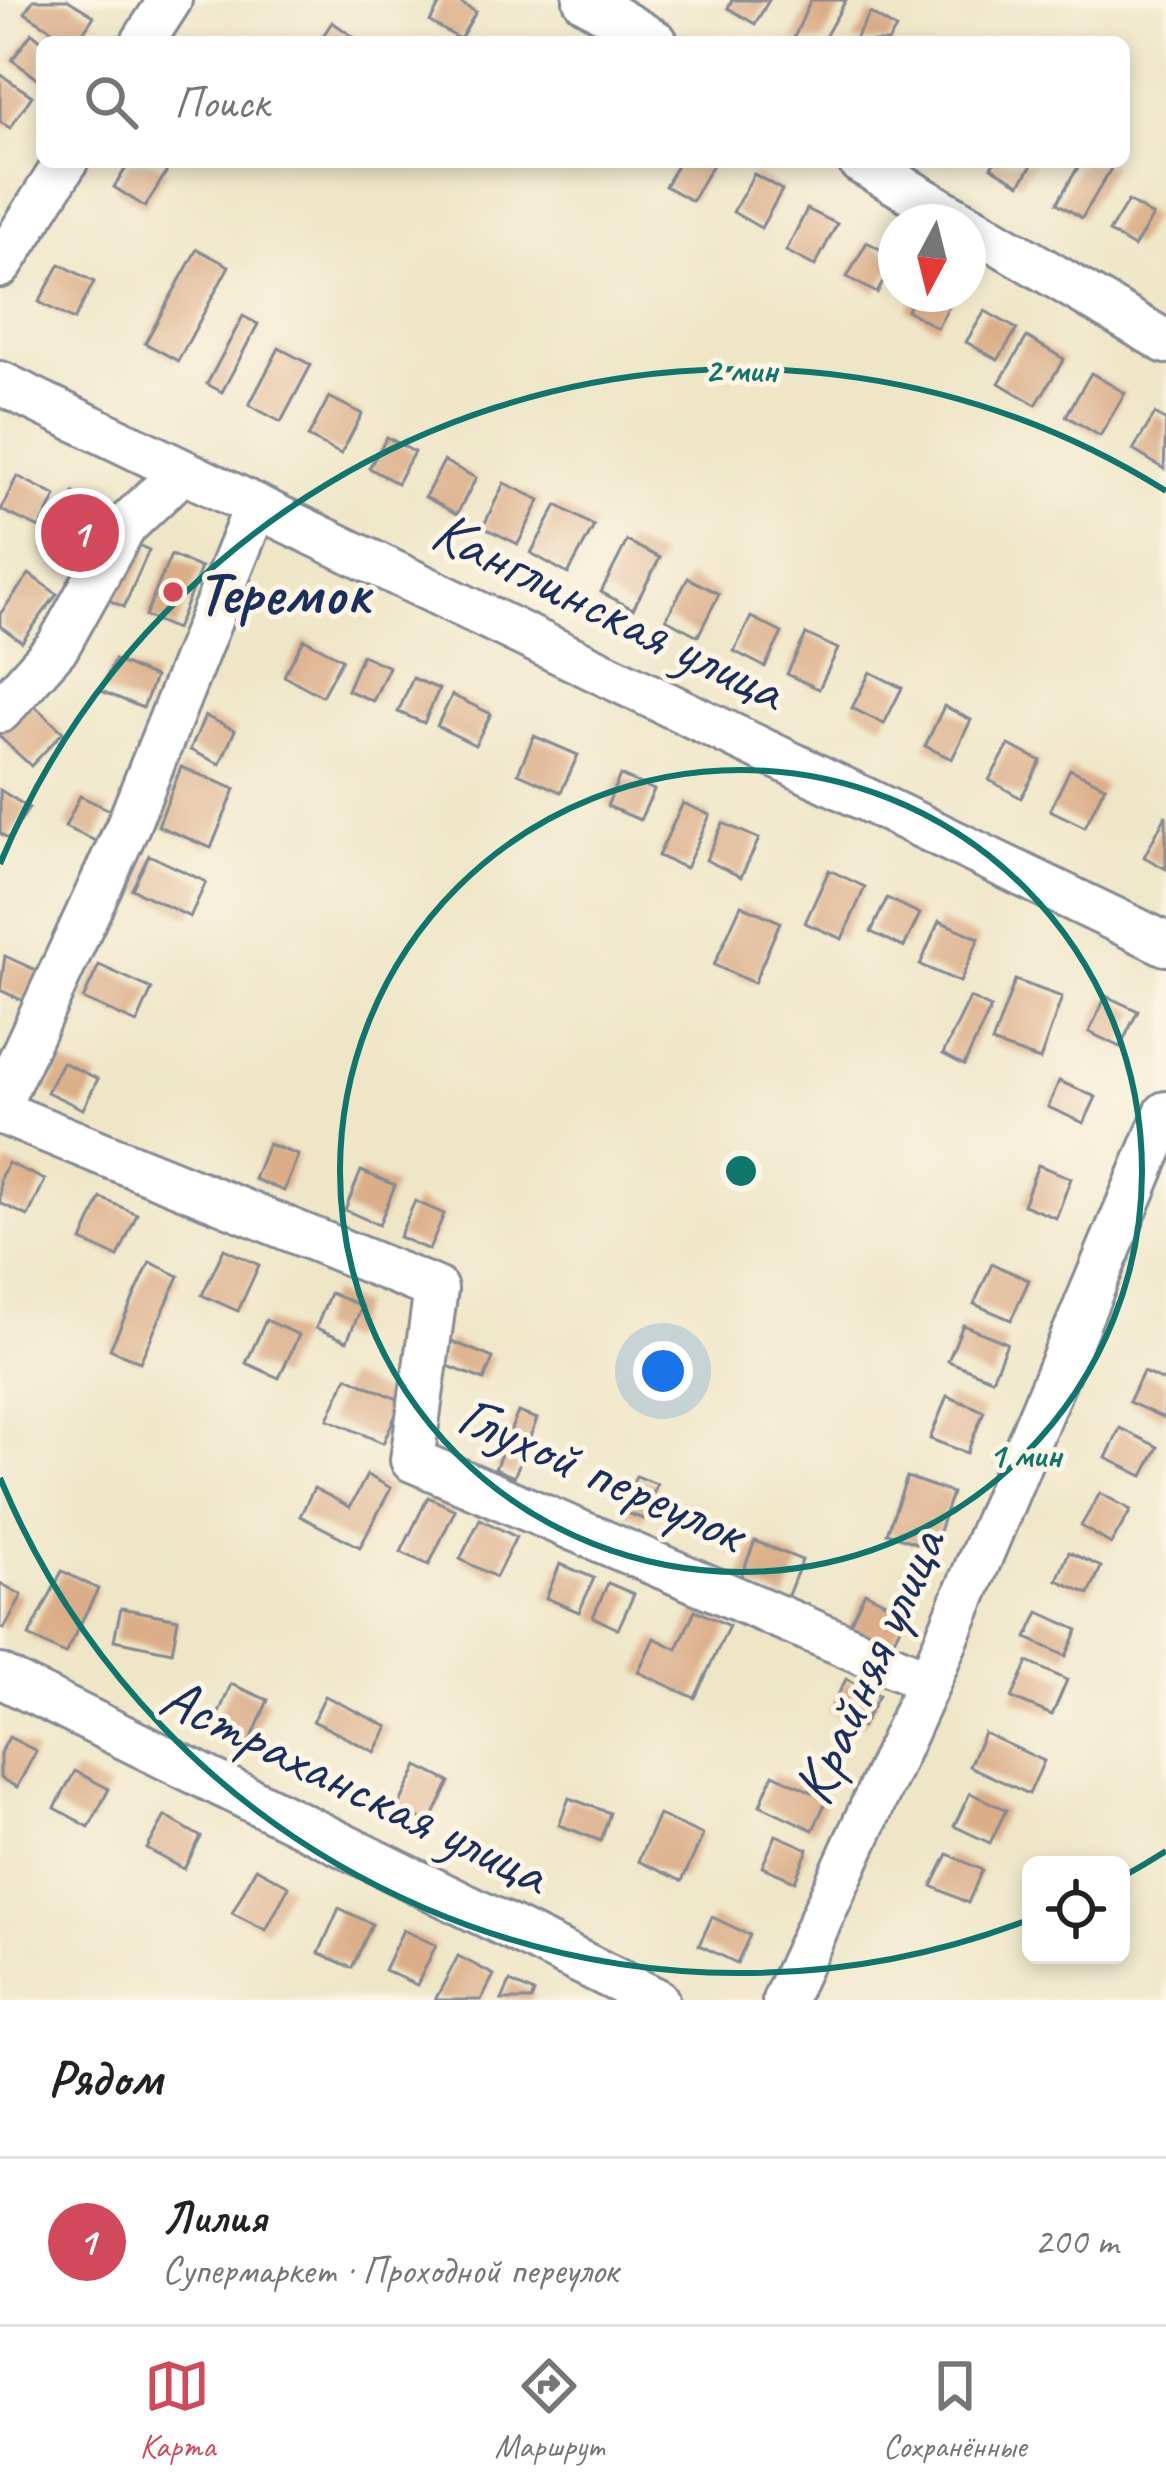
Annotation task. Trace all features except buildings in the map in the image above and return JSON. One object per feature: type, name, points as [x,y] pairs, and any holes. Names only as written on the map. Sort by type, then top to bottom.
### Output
[{"type":"street","points":[[147,36],[170,0]]},
{"type":"street","points":[[585,0],[646,36]]},
{"type":"street","points":[[0,266],[62,168]]},
{"type":"street","points":[[870,168],[931,204]]},
{"type":"street","points":[[986,236],[1166,342]]},
{"type":"street","name":"Канглинская улица","points":[[0,383],[180,474],[256,506],[1166,944]]},
{"type":"street","points":[[0,711],[58,646],[124,527],[180,474]]},
{"type":"street","points":[[0,1107],[127,828],[256,506]]},
{"type":"street","name":"Глухой переулок","points":[[0,1107],[436,1289],[412,1460],[929,1681]]},
{"type":"street","name":"Крайняя улица","points":[[784,2000],[929,1681],[1166,1113]]},
{"type":"street","name":"Астраханская улица","points":[[0,1676],[657,2000]]},
{"type":"place","name":"Лилия","points":[[80,533]]},
{"type":"place","name":"Теремок","points":[[173,592]]}]
